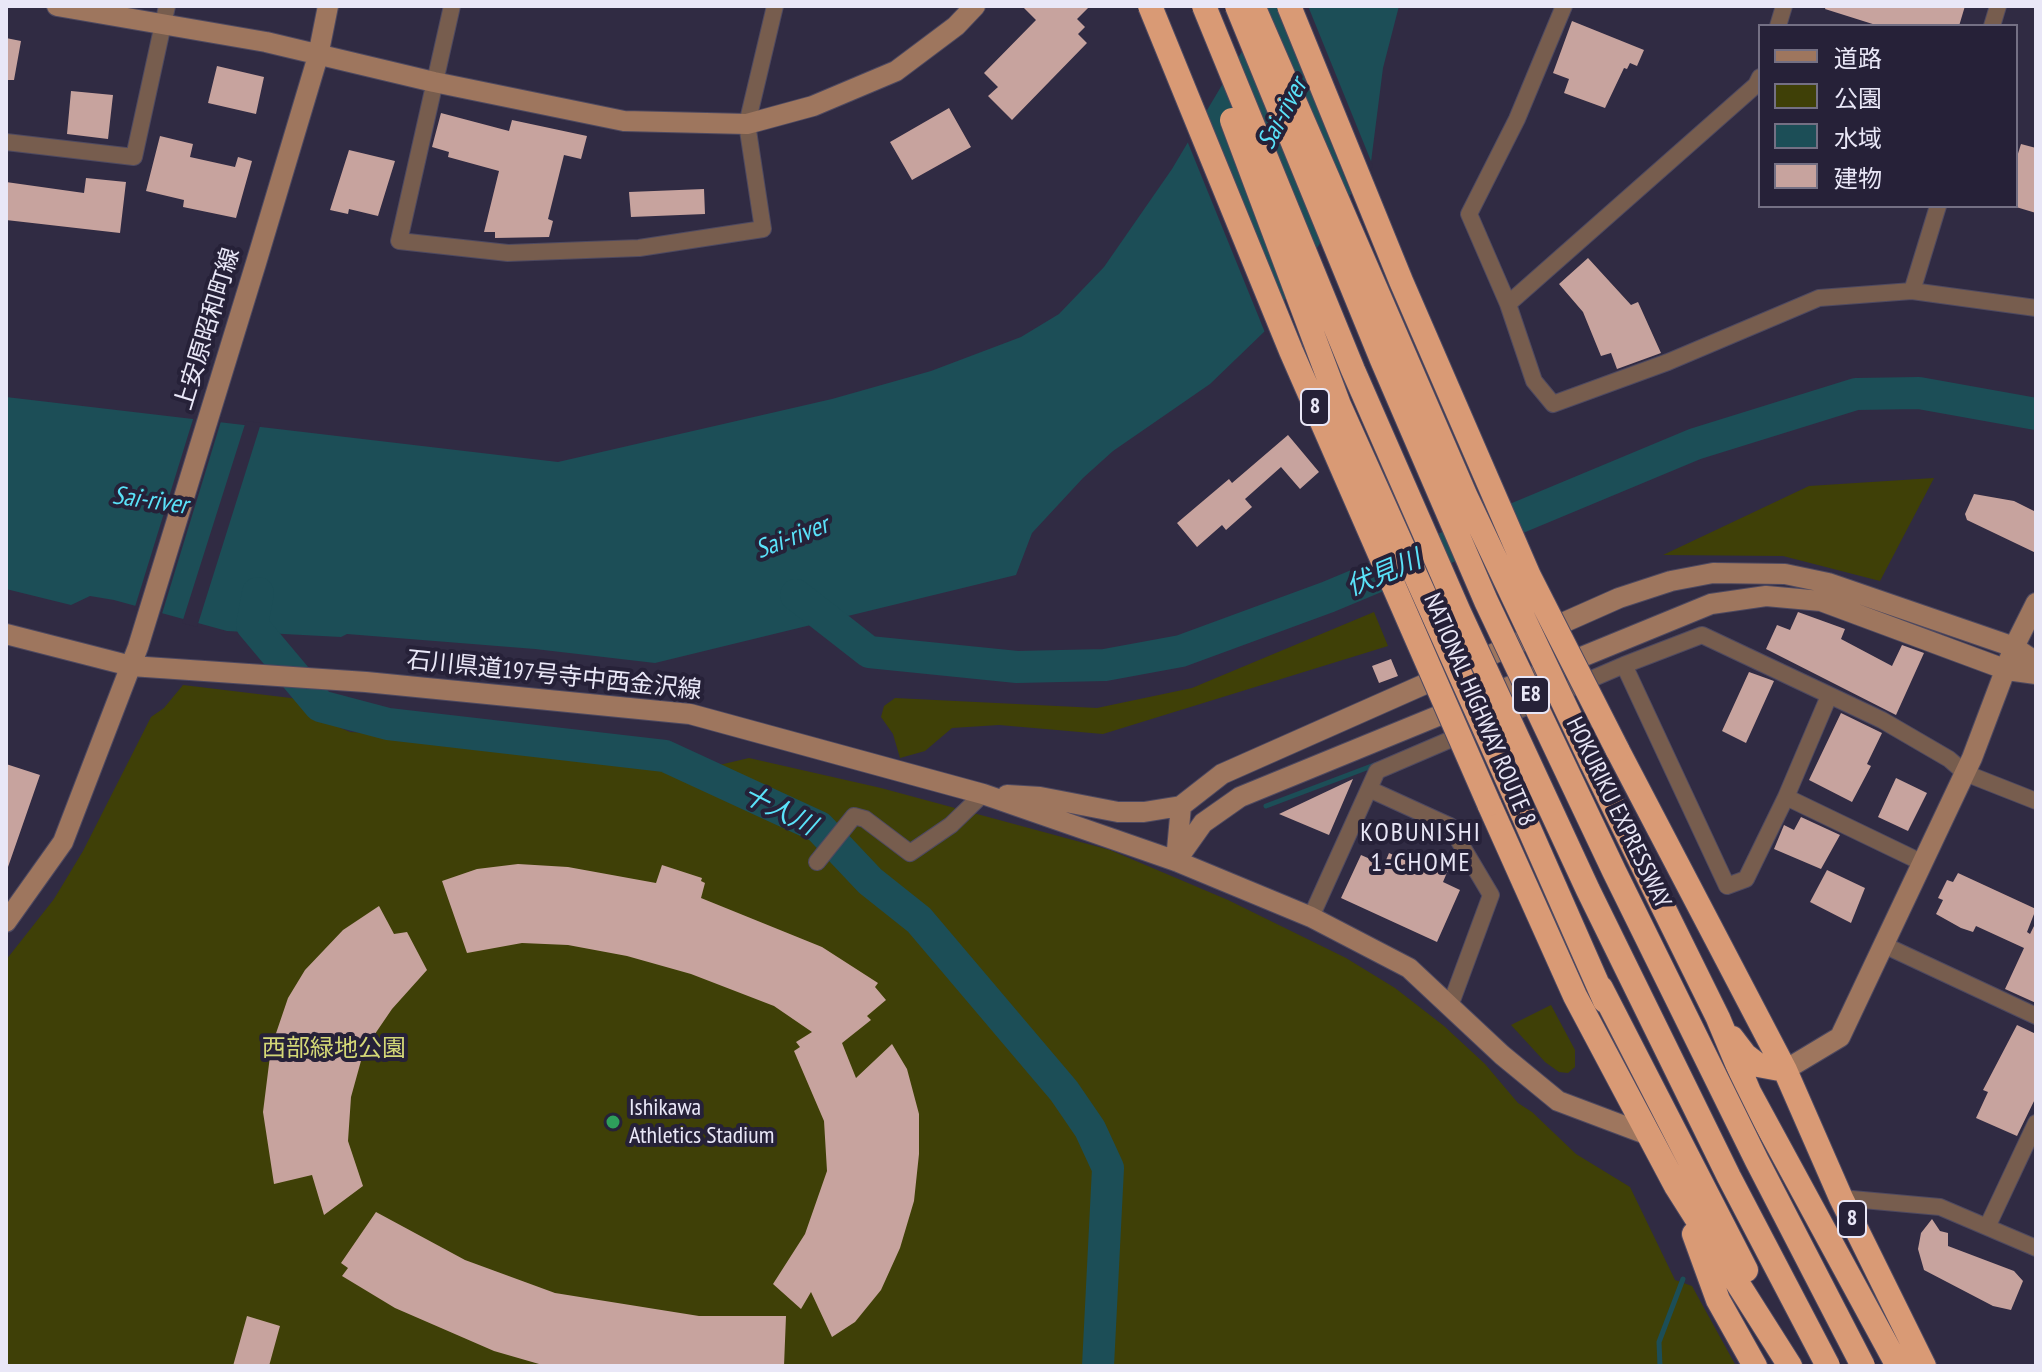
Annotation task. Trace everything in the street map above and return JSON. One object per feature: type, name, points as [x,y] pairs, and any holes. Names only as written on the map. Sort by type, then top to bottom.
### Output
[{"type":"highway","name":"NATIONAL HIGHWAY ROUTE 8","points":[[1150,6],[1291,351],[1575,996],[1676,1186],[1790,1366]]},
{"type":"highway","points":[[1192,6],[1339,405],[1601,988],[1797,1366]]},
{"type":"highway","name":"E8","points":[[1204,6],[1353,370],[1465,626],[1588,890],[1729,1177],[1828,1366]]},
{"type":"highway","name":"HOKURIKU EXPRESSWAY","points":[[1237,6],[1382,360],[1486,601],[1675,996],[1863,1366]]},
{"type":"highway","points":[[1253,6],[1466,497],[1591,761],[1718,1018],[1749,1092],[1898,1366]]},
{"type":"highway","name":"8","points":[[1289,6],[1401,281],[1523,562],[1785,1070],[1841,1198],[1924,1366]]},
{"type":"highway","points":[[1601,988],[1651,1136]]},
{"type":"highway","points":[[1718,1018],[1745,1055],[1773,1070],[1785,1070]]},
{"type":"highway","points":[[1676,1186],[1718,1300],[1755,1366]]},
{"type":"main road","points":[[57,6],[165,15],[318,56],[624,121],[747,124],[813,106],[896,71],[956,26],[975,6]]},
{"type":"main road","name":"上安原昭和町線","points":[[6,922],[63,842],[135,657],[318,56],[328,6]]},
{"type":"main road","points":[[983,794],[1040,797],[1118,812],[1144,812],[1181,806],[1222,774],[1619,598],[1671,581],[1713,573],[1785,574],[1828,583],[2014,647],[2036,662]]},
{"type":"main road","points":[[1176,861],[1203,823],[1240,797],[1711,604],[1766,596],[1821,601],[2007,670],[2036,674]]},
{"type":"main road","points":[[1785,1070],[1840,1037],[1965,773],[2014,647],[2036,603]]},
{"type":"main road","name":"石川県道197号寺中西金沢線","points":[[6,634],[261,676],[366,682],[690,714],[983,794],[1176,861],[1311,917],[1409,968],[1502,1055],[1558,1101],[1651,1136]]},
{"type":"main road","points":[[1176,861],[1181,806]]},
{"type":"street","points":[[452,6],[399,241],[508,253],[639,248],[763,229],[747,124],[775,6]]},
{"type":"street","points":[[1564,6],[1517,119],[1469,214],[1508,304],[1534,381],[1553,404],[1668,362],[1819,298],[1912,291],[2036,308]]},
{"type":"street","points":[[6,142],[134,157],[165,15]]},
{"type":"street","points":[[1508,304],[1758,81]]},
{"type":"street","points":[[1912,291],[1937,208]]},
{"type":"street","points":[[1311,917],[1377,771],[1624,665],[1702,635],[1896,728],[1949,759],[1965,773],[2036,801]]},
{"type":"street","points":[[1624,665],[1727,886],[1746,879],[1786,797],[1829,696]]},
{"type":"street","points":[[1369,789],[1450,826],[1491,895],[1450,1006]]},
{"type":"street","points":[[817,862],[854,816],[865,819],[910,853],[951,825],[983,794]]},
{"type":"street","points":[[1786,797],[1923,863]]},
{"type":"street","points":[[1884,945],[2036,1016]]},
{"type":"street","points":[[1988,1225],[2036,1123]]},
{"type":"street","points":[[1841,1198],[1940,1207],[2036,1248]]},
{"type":"green space","points":[[1934,478],[1880,581],[1783,556],[1663,555],[1809,486]]},
{"type":"green space","points":[[1374,612],[1388,646],[1103,734],[999,725],[952,728],[925,751],[900,758],[893,734],[881,717],[884,706],[895,698],[1097,708],[1192,688]]},
{"type":"green space","name":"西部緑地公園","points":[[183,685],[299,699],[329,723],[350,732],[472,740],[614,760],[681,774],[749,758],[881,788],[1110,850],[1228,900],[1346,958],[1395,988],[1444,1026],[1485,1064],[1518,1103],[1532,1112],[1576,1154],[1630,1187],[1675,1280],[1692,1286],[1736,1366],[6,1366],[6,960],[54,899],[83,851],[151,717],[164,708]]},
{"type":"green space","points":[[1551,1005],[1575,1050],[1575,1067],[1568,1073],[1559,1072],[1545,1062],[1511,1025]]},
{"type":"water","name":"Sai-river","points":[[1269,6],[1399,6],[1383,68],[1371,162],[1265,331],[1210,384],[1113,451],[1083,478],[1032,533],[1016,575],[655,663],[535,649],[347,634],[341,637],[227,631],[114,600],[90,596],[71,605],[6,589],[6,397],[558,462],[832,399],[931,371],[1021,337],[1059,314],[1104,267],[1172,169]]},
{"type":"pier","points":[[1276,6],[1308,6],[1373,166],[1353,198]]},
{"type":"pier","points":[[1204,107],[1284,309],[1266,335],[1186,138]]},
{"type":"pier","points":[[194,416],[222,418],[161,617],[134,610]]},
{"type":"pier","points":[[246,421],[261,423],[197,627],[182,623]]},
{"type":"building","points":[[1022,6],[1090,6],[1077,19],[1085,27],[1078,34],[1087,43],[1012,120],[988,96],[998,87],[984,73],[1036,20]]},
{"type":"building","points":[[1826,6],[1965,6],[1960,24],[1873,24],[1825,9]]},
{"type":"building","points":[[1572,21],[1644,50],[1637,66],[1630,63],[1627,69],[1624,68],[1605,108],[1564,93],[1569,79],[1553,73]]},
{"type":"building","points":[[6,38],[21,41],[14,80],[6,80]]},
{"type":"building","points":[[217,66],[264,77],[256,114],[208,103]]},
{"type":"building","points":[[71,91],[113,95],[108,139],[67,134]]},
{"type":"building","points":[[949,108],[971,147],[912,180],[890,142]]},
{"type":"building","points":[[441,113],[509,131],[512,120],[587,136],[581,159],[564,155],[548,219],[553,221],[549,237],[495,238],[495,232],[484,232],[499,171],[448,157],[449,152],[432,147]]},
{"type":"building","points":[[160,136],[193,144],[190,157],[235,167],[238,157],[252,161],[236,218],[183,207],[184,200],[146,191]]},
{"type":"building","points":[[2021,144],[2036,148],[2036,213],[2018,208],[2018,154]]},
{"type":"building","points":[[349,150],[395,161],[378,216],[349,209],[348,214],[330,210]]},
{"type":"building","points":[[86,178],[126,182],[120,233],[6,220],[6,182],[84,193]]},
{"type":"building","points":[[704,189],[705,214],[631,217],[629,192]]},
{"type":"building","points":[[1588,258],[1631,305],[1638,302],[1661,353],[1617,369],[1611,353],[1601,356],[1583,312],[1559,284]]},
{"type":"building","points":[[1288,435],[1319,472],[1300,489],[1281,467],[1245,499],[1252,507],[1226,530],[1222,525],[1197,547],[1177,523],[1229,479],[1232,483]]},
{"type":"building","points":[[1974,494],[2014,501],[2036,512],[2036,553],[1967,520],[1965,514]]},
{"type":"building","points":[[1798,612],[1845,629],[1841,639],[1892,666],[1902,645],[1924,653],[1896,715],[1766,649],[1777,625],[1790,630]]},
{"type":"building","points":[[1391,659],[1398,676],[1379,683],[1372,666]]},
{"type":"building","points":[[1749,672],[1774,681],[1746,743],[1722,731]]},
{"type":"building","points":[[1841,713],[1882,733],[1867,764],[1871,766],[1852,802],[1809,780]]},
{"type":"building","points":[[6,764],[40,775],[8,867],[6,866]]},
{"type":"building","points":[[1896,778],[1927,793],[1908,831],[1878,817]]},
{"type":"building","points":[[1353,779],[1329,835],[1279,814]]},
{"type":"building","points":[[1801,817],[1840,835],[1821,869],[1774,849],[1784,825],[1794,830]]},
{"type":"building","points":[[1389,853],[1424,869],[1431,854],[1451,863],[1443,882],[1460,890],[1437,942],[1341,898],[1361,855],[1384,865]]},
{"type":"building","points":[[518,864],[568,867],[656,883],[662,865],[702,878],[701,881],[705,883],[701,898],[822,947],[878,983],[875,987],[886,1000],[867,1016],[871,1020],[842,1043],[856,1078],[892,1044],[907,1069],[919,1114],[919,1154],[914,1201],[900,1248],[881,1290],[855,1322],[832,1337],[811,1292],[801,1309],[773,1284],[805,1234],[827,1171],[824,1121],[794,1051],[800,1047],[796,1042],[812,1032],[774,1006],[691,974],[627,956],[568,945],[522,943],[467,953],[442,881],[477,869]]},
{"type":"building","points":[[1827,870],[1865,888],[1851,923],[1810,902]]},
{"type":"building","points":[[1958,873],[2036,909],[2027,932],[2030,934],[2036,922],[2036,1003],[2005,989],[2024,948],[1976,926],[1973,932],[1961,928],[1936,914],[1943,900],[1938,898],[1947,880],[1953,882]]},
{"type":"building","points":[[379,906],[394,934],[407,932],[427,970],[392,1009],[364,1050],[351,1097],[348,1141],[363,1186],[324,1215],[312,1175],[274,1184],[263,1112],[271,1048],[288,998],[305,970],[343,930]]},
{"type":"building","points":[[2017,1025],[2036,1034],[2036,1097],[2017,1136],[1976,1118],[1988,1092],[1983,1090]]},
{"type":"building","points":[[376,1212],[465,1260],[555,1293],[699,1316],[786,1316],[784,1366],[546,1366],[494,1351],[395,1308],[342,1276],[348,1268],[341,1263]]},
{"type":"building","points":[[1932,1219],[1940,1231],[1948,1233],[1948,1246],[2014,1271],[2023,1281],[2011,1310],[1993,1306],[1924,1270],[1918,1249],[1921,1233]]},
{"type":"building","points":[[247,1316],[280,1326],[269,1366],[233,1366]]},
{"type":"waterway","name":"伏見川","points":[[796,595],[869,652],[1017,667],[1105,665],[1181,651],[1328,597],[1695,444],[1856,394],[1919,393],[2036,414]]},
{"type":"waterway","name":"十人川","points":[[258,593],[252,625],[320,706],[388,724],[665,756],[819,827],[870,881],[919,920],[1064,1091],[1090,1129],[1108,1168],[1098,1366]]},
{"type":"waterway","points":[[1266,806],[1377,764]]},
{"type":"waterway","points":[[1660,1366],[1659,1342],[1683,1279]]},
{"type":"place","name":"Ishikawa Athletics Stadium","points":[[613,1122]]},
{"type":"district","name":"KOBUNISHI 1-CHOME","points":[[1421,849]]}]
